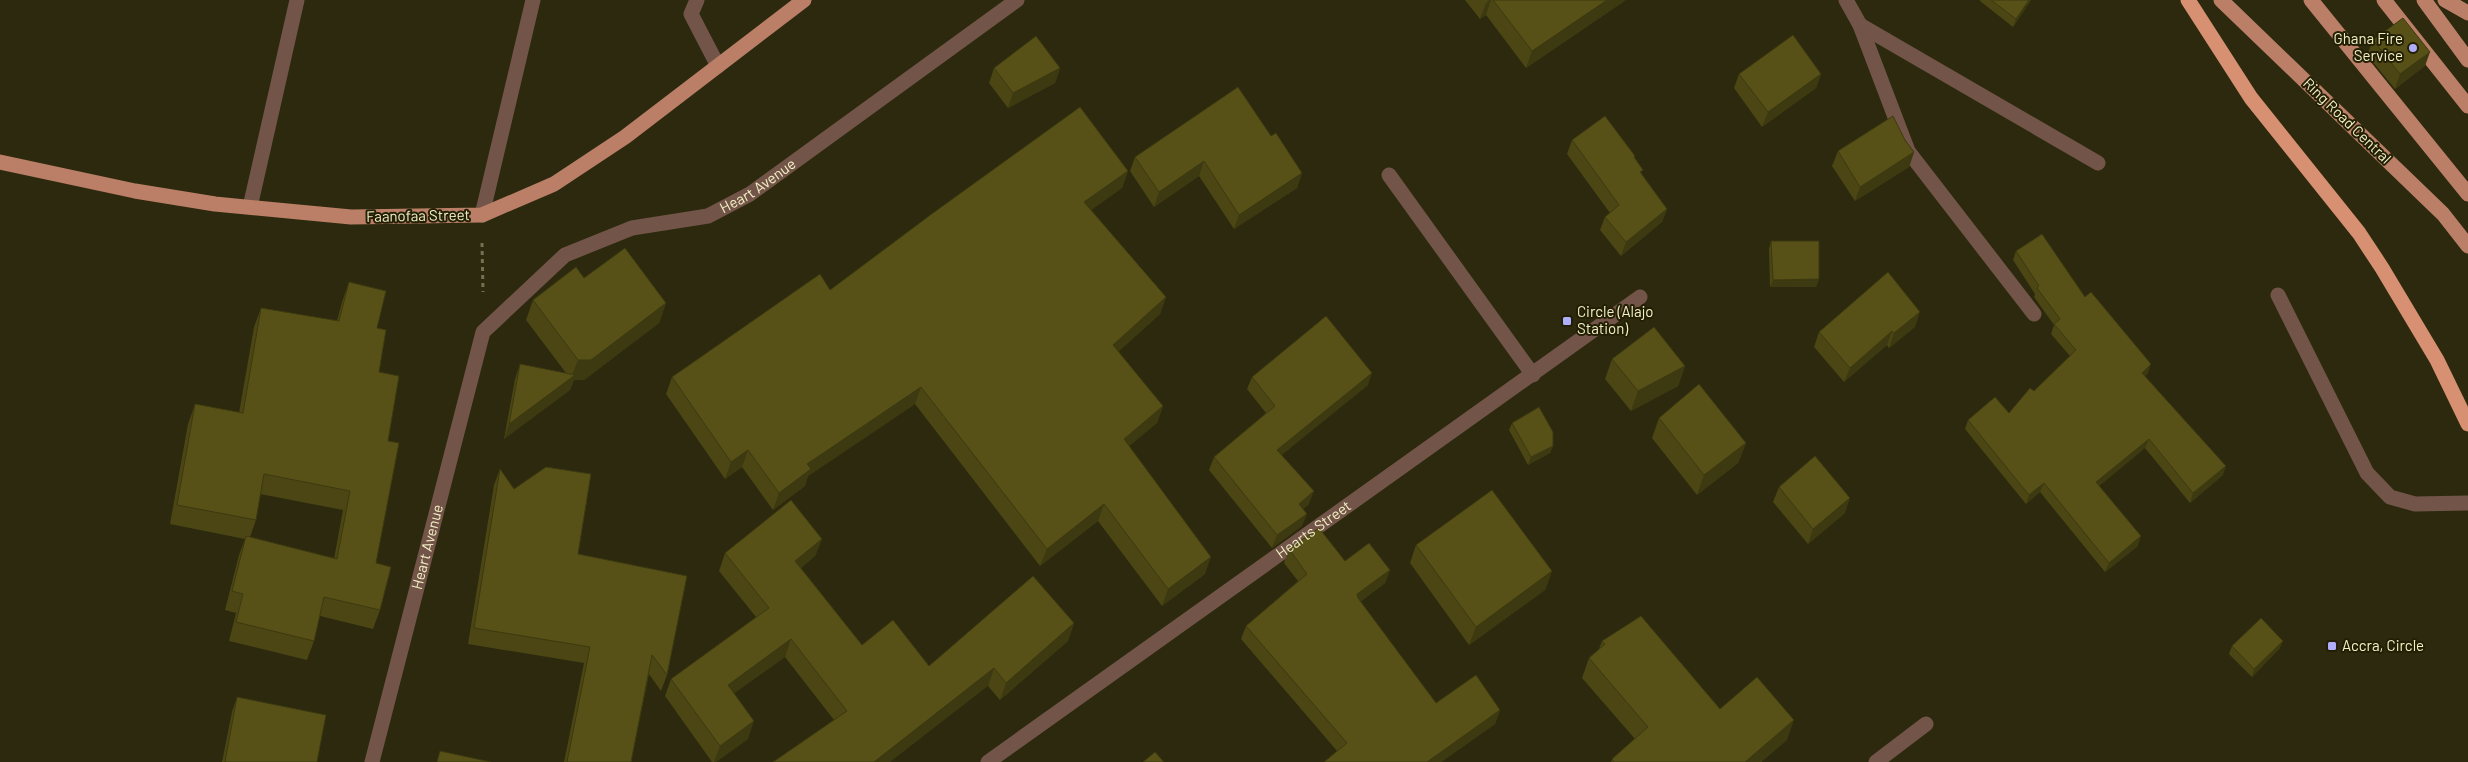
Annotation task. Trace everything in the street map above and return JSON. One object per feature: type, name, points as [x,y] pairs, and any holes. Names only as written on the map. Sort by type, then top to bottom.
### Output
[{"type":"highway","points":[[2188,0],[2251,98],[2359,233],[2437,360],[2468,424]]},
{"type":"main road","name":"Faanofaa Street","points":[[0,162],[135,191],[215,204],[351,217],[482,215],[554,184],[624,137],[804,0]]},
{"type":"main road","name":"Ring Road Central","points":[[2221,0],[2443,214],[2468,246]]},
{"type":"main road","points":[[2311,0],[2468,194]]},
{"type":"main road","points":[[2384,0],[2468,106]]},
{"type":"main road","points":[[2424,0],[2468,60]]},
{"type":"main road","points":[[2446,0],[2468,13]]},
{"type":"street","points":[[250,206],[298,0]]},
{"type":"street","points":[[482,215],[532,0]]},
{"type":"street","points":[[697,0],[691,14],[718,66]]},
{"type":"street","name":"Heart Avenue","points":[[372,762],[483,332],[565,255],[632,228],[708,216],[750,194],[1017,0]]},
{"type":"street","points":[[1846,0],[1860,25],[1908,151],[2034,314]]},
{"type":"street","points":[[1860,25],[2098,163]]},
{"type":"street","points":[[1389,175],[1533,375]]},
{"type":"street","points":[[2278,295],[2367,473],[2390,497],[2415,504],[2468,503]]},
{"type":"street","name":"Hearts Street","points":[[988,762],[1640,297]]},
{"type":"street","points":[[1876,762],[1926,724]]},
{"type":"path","points":[[482,215],[483,332]]},
{"type":"building","points":[[1493,0],[1607,0],[1532,51]]},
{"type":"building","points":[[1991,0],[2029,0],[2016,19]]},
{"type":"building","points":[[2403,18],[2430,52],[2400,74],[2373,40]]},
{"type":"building","points":[[1793,35],[1821,74],[1768,112],[1739,74]]},
{"type":"building","points":[[1036,36],[1060,68],[1013,93],[994,68]]},
{"type":"building","points":[[1238,87],[1271,136],[1276,133],[1302,173],[1239,215],[1204,161],[1159,192],[1135,157]]},
{"type":"building","points":[[1080,107],[1128,171],[1084,202],[1166,297],[1113,345],[1163,406],[1124,439],[1211,557],[1168,589],[1104,504],[1047,549],[921,387],[807,464],[811,469],[779,493],[748,450],[731,462],[672,377],[820,274],[830,290]]},
{"type":"building","points":[[1605,116],[1635,156],[1643,170],[1640,172],[1667,209],[1626,242],[1605,217],[1619,205],[1572,140]]},
{"type":"building","points":[[1893,116],[1905,140],[1914,152],[1860,187],[1838,151]]},
{"type":"building","points":[[2042,234],[2085,297],[2091,292],[2151,364],[2142,373],[2226,466],[2193,493],[2149,439],[2096,482],[2141,536],[2109,563],[2044,483],[2029,495],[1968,420],[1995,397],[2009,413],[2030,388],[2034,391],[2076,350],[2054,324],[2060,319],[2037,288],[2039,286],[2016,251]]},
{"type":"building","points":[[1771,241],[1819,241],[1819,279],[1773,280]]},
{"type":"building","points":[[625,248],[666,303],[591,360],[578,360],[533,300],[576,267],[584,278]]},
{"type":"building","points":[[1888,272],[1920,312],[1894,333],[1892,331],[1850,368],[1819,332]]},
{"type":"building","points":[[349,282],[386,291],[377,328],[386,330],[379,372],[399,376],[388,441],[399,443],[376,563],[391,567],[380,610],[324,597],[314,641],[236,622],[243,594],[232,591],[246,536],[337,559],[350,491],[264,474],[256,520],[177,505],[195,404],[243,413],[261,308],[339,321]]},
{"type":"building","points":[[1326,316],[1372,373],[1277,450],[1314,491],[1299,504],[1307,514],[1277,535],[1214,457],[1275,406],[1252,377]]},
{"type":"building","points":[[1654,327],[1685,366],[1638,391],[1612,359]]},
{"type":"building","points":[[520,364],[575,375],[509,424]]},
{"type":"building","points":[[1699,384],[1746,443],[1704,475],[1659,418]]},
{"type":"building","points":[[1539,407],[1553,432],[1553,446],[1531,457],[1512,423]]},
{"type":"building","points":[[1815,456],[1850,498],[1813,529],[1779,487]]},
{"type":"building","points":[[546,467],[591,474],[578,554],[687,576],[667,675],[652,655],[631,762],[567,762],[590,647],[474,628],[500,469],[514,489]]},
{"type":"building","points":[[1492,490],[1552,571],[1476,627],[1416,545]]},
{"type":"building","points":[[791,500],[822,539],[795,561],[862,645],[893,620],[929,666],[1033,576],[1074,623],[1006,683],[994,668],[874,762],[773,762],[847,711],[791,639],[728,685],[754,721],[720,746],[671,679],[769,608],[725,553]]},
{"type":"building","points":[[1319,528],[1345,561],[1369,543],[1390,570],[1357,594],[1358,598],[1436,703],[1476,675],[1500,710],[1427,762],[1324,762],[1347,743],[1246,626],[1307,574],[1289,549]]},
{"type":"building","points":[[1641,616],[1720,709],[1757,677],[1794,720],[1745,762],[1614,762],[1612,759],[1648,727],[1589,658],[1605,644],[1602,641]]},
{"type":"building","points":[[2261,618],[2283,641],[2254,669],[2232,646]]},
{"type":"building","points":[[237,697],[326,715],[317,762],[225,762]]},
{"type":"building","points":[[440,751],[491,762],[437,762]]},
{"type":"building","points":[[1155,752],[1164,762],[1143,762]]},
{"type":"place","name":"Ghana Fire Service","points":[[2413,48]]},
{"type":"place","name":"Circle (Alajo Station)","points":[[1567,321]]},
{"type":"place","name":"Accra, Circle","points":[[2332,646]]}]
